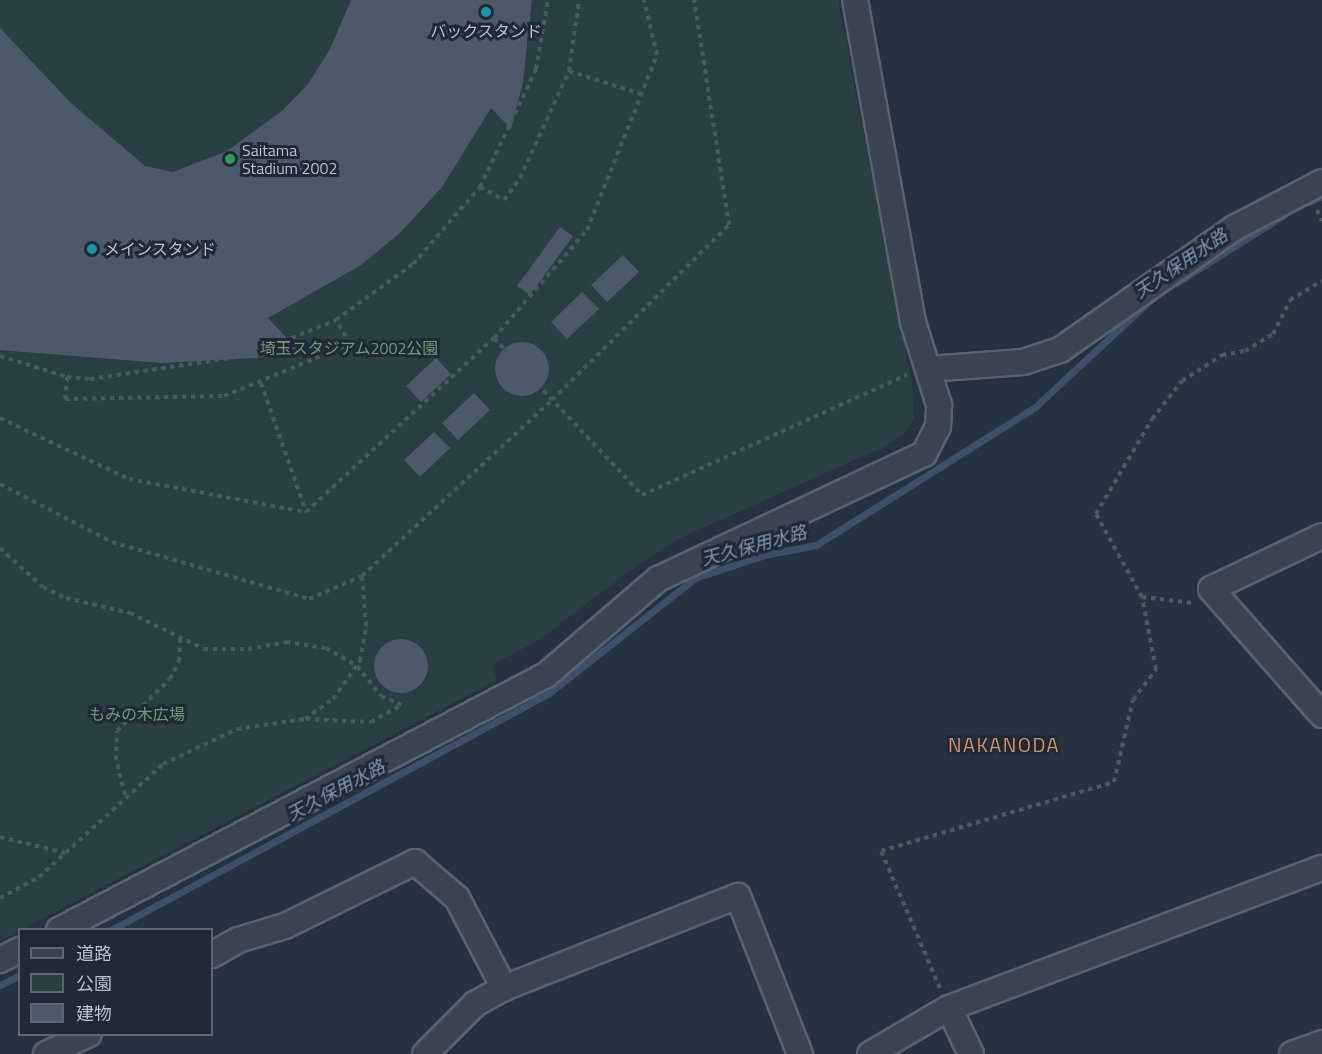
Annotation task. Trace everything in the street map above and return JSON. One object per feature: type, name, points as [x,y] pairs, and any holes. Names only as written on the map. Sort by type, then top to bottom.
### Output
[{"type":"street","points":[[63,928],[546,675],[658,579],[924,454],[939,427],[939,405],[913,322],[855,0]]},
{"type":"street","points":[[928,369],[1023,362],[1060,350],[1234,228],[1322,182]]},
{"type":"street","points":[[1322,536],[1211,589],[1322,715]]},
{"type":"street","points":[[213,953],[238,940],[285,926],[415,862],[457,898],[504,988]]},
{"type":"street","points":[[870,1054],[949,1008],[1322,868]]},
{"type":"street","points":[[424,1054],[475,1004],[504,988],[738,896],[800,1054]]},
{"type":"street","points":[[0,960],[18,951]]},
{"type":"street","points":[[949,1008],[971,1054]]},
{"type":"street","points":[[48,1053],[87,1036]]},
{"type":"street","points":[[1292,1054],[1322,1043]]},
{"type":"path","points":[[0,356],[67,377],[90,379],[250,355],[336,320],[413,264],[480,187],[536,69],[548,0]]},
{"type":"path","points":[[480,187],[504,200],[536,147],[569,71],[579,0]]},
{"type":"path","points":[[0,418],[129,479],[269,508],[306,512],[494,338],[587,230],[657,55],[644,0]]},
{"type":"path","points":[[0,484],[112,542],[309,599],[362,576],[552,400],[729,225],[694,0]]},
{"type":"path","points":[[569,71],[641,94]]},
{"type":"path","points":[[949,1008],[881,850],[1114,782],[1133,700],[1156,669],[1142,597],[1096,514],[1152,418],[1182,381],[1222,355],[1245,351],[1273,334],[1290,300],[1322,280]]},
{"type":"path","points":[[67,377],[65,399],[224,396],[261,383],[350,344],[336,320]]},
{"type":"path","points":[[494,338],[642,495],[894,378],[928,369]]},
{"type":"path","points":[[261,383],[306,512]]},
{"type":"path","points":[[0,548],[43,587],[66,598],[130,613],[204,648],[248,650],[286,642],[326,648],[357,666],[381,696],[402,705],[371,722],[305,719],[237,729],[163,765],[125,795],[67,854],[39,877],[0,898]]},
{"type":"path","points":[[305,719],[333,699],[357,666],[366,626],[362,576]]},
{"type":"path","points":[[1142,597],[1227,607]]},
{"type":"path","points":[[125,795],[116,760],[117,730],[170,679],[179,662],[180,638]]},
{"type":"path","points":[[0,837],[67,854]]},
{"type":"green space","name":"埼玉スタジアム2002公園","points":[[0,0],[838,0],[912,383],[914,418],[904,434],[886,446],[685,536],[640,563],[539,640],[492,665],[497,680],[25,928],[18,928],[18,932],[0,941]]},
{"type":"building","name":"Saitama Stadium 2002","points":[[351,0],[532,0],[523,82],[511,129],[491,108],[442,187],[400,233],[361,265],[268,318],[297,349],[256,358],[161,363],[0,350],[0,28],[71,103],[145,166],[173,172],[227,151],[283,110],[308,84],[330,49]]},
{"type":"building","points":[[560,227],[573,236],[530,295],[517,286]]},
{"type":"building","points":[[623,255],[639,272],[607,302],[591,285]]},
{"type":"building","points":[[582,292],[599,309],[567,339],[551,322]]},
{"type":"building","points":[[522,342],[532,344],[541,350],[547,359],[549,369],[547,379],[541,388],[532,394],[522,396],[512,394],[503,388],[497,379],[495,369],[497,359],[503,350],[512,344]]},
{"type":"building","points":[[436,358],[451,374],[421,402],[406,386]]},
{"type":"building","points":[[474,393],[490,410],[458,440],[442,423]]},
{"type":"building","points":[[434,432],[450,448],[420,477],[404,460]]},
{"type":"building","points":[[401,639],[411,641],[420,647],[426,656],[428,666],[426,676],[420,685],[411,691],[401,693],[391,691],[382,685],[376,676],[374,666],[376,656],[382,647],[391,641]]},
{"type":"waterway","name":"天久保用水路","points":[[1309,202],[1322,196]]},
{"type":"waterway","name":"天久保用水路","points":[[1176,283],[1284,215]]},
{"type":"waterway","name":"天久保用水路","points":[[115,928],[549,693],[695,578],[764,555],[816,545],[1035,407],[1150,300]]},
{"type":"waterway","name":"天久保用水路","points":[[0,985],[18,976]]},
{"type":"place","name":"バックスタンド","points":[[486,12]]},
{"type":"place","name":"Saitama Stadium 2002","points":[[230,159]]},
{"type":"place","name":"メインスタンド","points":[[92,249]]},
{"type":"district","name":"NAKANODA","points":[[1004,744]]},
{"type":"park label","name":"もみの木広場","points":[[137,714]]}]
